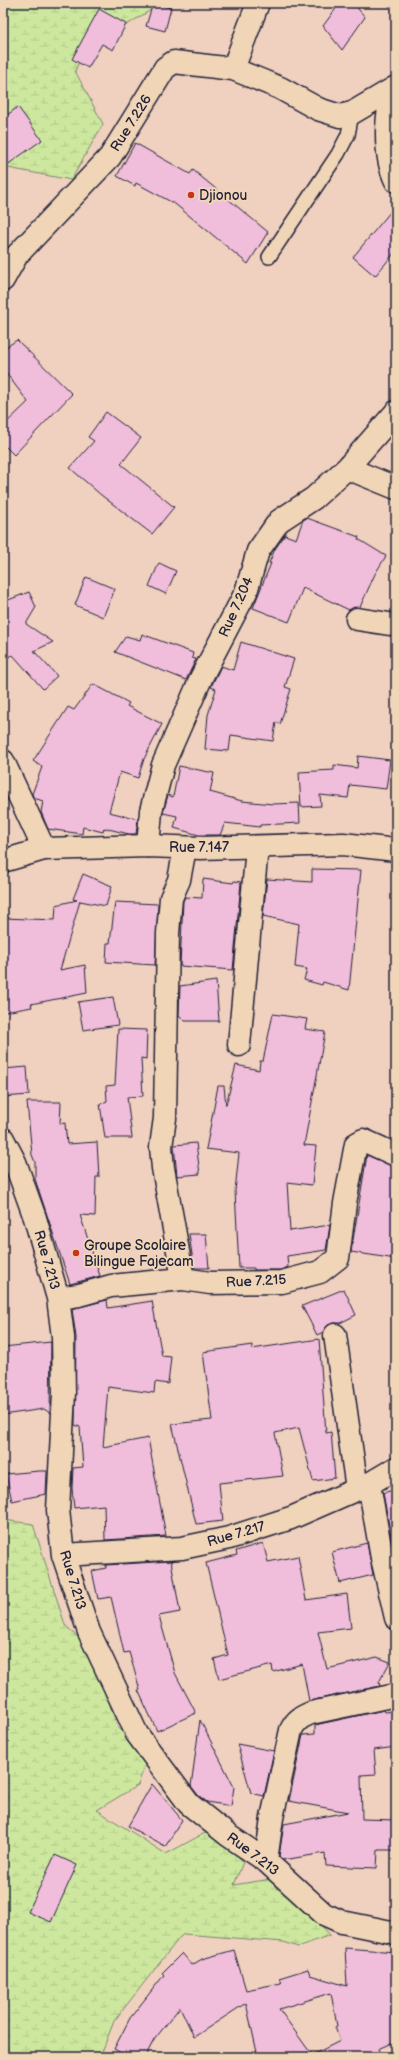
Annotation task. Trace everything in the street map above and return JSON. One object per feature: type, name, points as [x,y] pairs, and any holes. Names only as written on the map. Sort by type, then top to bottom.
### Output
[{"type":"street","points":[[232,69],[258,3]]},
{"type":"street","name":"Rue 7.226","points":[[3,280],[17,255],[110,157],[165,68],[174,62],[232,69],[280,88],[318,109],[340,116],[352,113]]},
{"type":"street","points":[[352,113],[396,87]]},
{"type":"street","points":[[396,87],[391,97],[387,131],[389,154],[396,180]]},
{"type":"street","name":"Rue 7.204","points":[[148,846],[151,811],[163,765],[202,676],[246,592],[258,551],[279,521],[314,498],[347,468],[396,412]]},
{"type":"street","points":[[347,468],[396,488]]},
{"type":"street","points":[[357,619],[396,625]]},
{"type":"street","points":[[3,761],[44,849]]},
{"type":"street","name":"Rue 7.147","points":[[3,861],[44,849],[148,846],[185,848],[343,844],[396,850]]},
{"type":"street","points":[[239,1045],[258,847]]},
{"type":"street","points":[[183,1279],[163,1168],[161,1147],[165,1118],[168,934],[171,898],[179,880],[185,848]]},
{"type":"street","name":"Rue 7.213","points":[[3,1139],[15,1162],[35,1218],[58,1298],[63,1337],[64,1393],[58,1510],[64,1555],[89,1632],[137,1734],[189,1804],[230,1836],[266,1861],[324,1914],[342,1922],[396,1933]]},
{"type":"street","name":"Rue 7.215","points":[[58,1298],[79,1295],[111,1286],[183,1279],[210,1283],[282,1282],[320,1272],[338,1258],[345,1203],[356,1144],[363,1140],[396,1155]]},
{"type":"street","points":[[335,1335],[363,1487],[396,1618]]},
{"type":"street","name":"Rue 7.217","points":[[64,1555],[182,1548],[229,1538],[291,1518],[363,1487],[396,1468]]},
{"type":"street","points":[[266,1861],[272,1818],[291,1730],[294,1723],[299,1718],[311,1713],[396,1694]]},
{"type":"lane","points":[[269,257],[338,154],[348,135],[352,113]]},
{"type":"green space","points":[[3,3],[162,3],[83,52],[75,71],[103,124],[71,180],[3,167]]},
{"type":"green space","points":[[3,1520],[33,1524],[65,1625],[92,1651],[117,1726],[147,1758],[138,1785],[97,1810],[166,1854],[205,1833],[224,1838],[243,1862],[234,1885],[277,1878],[330,1935],[298,1947],[284,1942],[184,1934],[180,1937],[114,2021],[100,2057],[3,2057]]},
{"type":"building","points":[[153,3],[171,8],[165,31],[146,26]]},
{"type":"building","points":[[340,3],[353,3],[365,17],[342,50],[323,26]]},
{"type":"building","points":[[99,9],[126,24],[113,50],[102,44],[88,68],[72,59]]},
{"type":"building","points":[[18,107],[42,140],[3,168],[3,118]]},
{"type":"building","name":"Djionou","points":[[135,143],[190,174],[193,170],[268,232],[248,264],[175,204],[136,183],[135,186],[117,176]]},
{"type":"building","points":[[396,205],[396,251],[375,276],[353,257]]},
{"type":"building","points":[[17,340],[72,394],[14,455],[3,444],[3,426],[28,402],[3,369],[3,349]]},
{"type":"building","points":[[106,412],[141,438],[121,464],[174,507],[152,534],[101,495],[70,468],[94,441],[88,437]]},
{"type":"building","points":[[307,518],[359,537],[358,539],[386,556],[375,574],[360,607],[349,610],[303,588],[289,622],[253,608],[275,549],[285,535],[296,539],[303,520]]},
{"type":"building","points":[[159,563],[176,571],[166,594],[149,586]]},
{"type":"building","points":[[86,577],[115,589],[103,617],[75,605]]},
{"type":"building","points":[[29,592],[36,607],[26,624],[53,642],[34,651],[57,676],[43,689],[13,655],[3,659],[3,602]]},
{"type":"building","points":[[142,634],[193,653],[192,658],[196,659],[186,680],[115,652],[126,636],[140,640]]},
{"type":"building","points":[[241,642],[294,659],[285,687],[291,689],[280,724],[276,722],[273,741],[231,735],[229,751],[205,749],[208,715],[216,689],[211,687],[221,666],[233,670]]},
{"type":"building","points":[[93,684],[129,703],[127,706],[162,724],[144,759],[138,778],[120,772],[109,812],[138,819],[136,834],[129,834],[104,828],[103,832],[83,827],[82,834],[48,829],[41,812],[43,801],[34,798],[32,794],[42,767],[33,761],[68,707],[74,710]]},
{"type":"building","points":[[358,756],[390,760],[386,789],[350,785],[348,798],[320,795],[321,806],[301,807],[299,772],[334,770],[334,765],[357,768]]},
{"type":"building","points":[[179,766],[214,773],[210,792],[242,801],[273,804],[299,803],[300,823],[260,825],[260,827],[225,823],[220,835],[199,835],[174,828],[177,816],[163,813],[168,795],[173,797]]},
{"type":"building","points":[[312,869],[361,870],[349,990],[323,982],[322,985],[304,980],[307,969],[295,967],[299,924],[263,916],[267,879],[312,882]]},
{"type":"building","points":[[83,874],[112,886],[106,906],[80,901],[60,970],[85,965],[87,993],[31,1004],[32,1007],[5,1012],[3,1001],[3,918],[55,920],[56,905],[77,900],[73,899]]},
{"type":"building","points":[[203,879],[233,883],[234,881],[241,882],[233,970],[180,966],[183,901],[185,897],[202,898]]},
{"type":"building","points":[[115,902],[158,904],[155,965],[106,962],[107,943],[110,943]]},
{"type":"building","points":[[216,981],[219,1021],[185,1021],[179,1015],[180,986]]},
{"type":"building","points":[[113,997],[118,1025],[83,1030],[78,1002]]},
{"type":"building","points":[[273,1014],[307,1019],[305,1029],[325,1032],[304,1145],[316,1146],[312,1185],[287,1182],[290,1231],[330,1225],[326,1250],[287,1256],[288,1267],[280,1270],[254,1270],[254,1268],[239,1268],[235,1191],[239,1153],[206,1149],[218,1086],[224,1086],[226,1105],[236,1065],[259,1070],[260,1061],[263,1061]]},
{"type":"building","points":[[118,1029],[147,1030],[146,1059],[141,1058],[143,1096],[127,1097],[132,1138],[105,1138],[100,1104],[107,1101],[106,1086],[115,1085]]},
{"type":"building","points":[[27,1067],[29,1095],[3,1097],[3,1069]]},
{"type":"building","points":[[27,1102],[61,1102],[60,1124],[65,1123],[67,1144],[97,1142],[99,1177],[96,1177],[95,1216],[80,1215],[100,1276],[70,1284],[35,1179],[35,1162],[32,1155]]},
{"type":"building","points":[[196,1143],[200,1174],[177,1176],[174,1145]]},
{"type":"building","points":[[367,1155],[396,1167],[396,1259],[351,1252]]},
{"type":"building","points":[[189,1234],[206,1234],[209,1268],[194,1268]]},
{"type":"building","points":[[344,1289],[356,1315],[340,1323],[328,1325],[323,1332],[317,1335],[302,1306]]},
{"type":"building","points":[[107,1300],[108,1308],[152,1301],[162,1356],[171,1357],[168,1384],[155,1382],[154,1393],[108,1387],[103,1447],[148,1438],[166,1536],[105,1540],[104,1505],[74,1508],[72,1488],[73,1468],[83,1467],[80,1427],[75,1425],[76,1337],[72,1309]]},
{"type":"building","points":[[319,1339],[326,1433],[331,1432],[335,1478],[313,1481],[299,1428],[275,1433],[283,1476],[219,1483],[223,1521],[196,1524],[172,1424],[212,1420],[203,1352],[252,1345],[252,1349]]},
{"type":"building","points":[[51,1342],[50,1413],[44,1409],[3,1415],[3,1347]]},
{"type":"building","points":[[47,1471],[46,1494],[12,1501],[6,1474]]},
{"type":"building","points":[[396,1489],[396,1563],[383,1493]]},
{"type":"building","points":[[263,1543],[268,1562],[298,1556],[306,1600],[347,1594],[351,1628],[318,1632],[327,1669],[377,1657],[390,1662],[379,1682],[380,1686],[309,1701],[302,1664],[273,1672],[272,1665],[219,1679],[214,1659],[228,1655],[206,1563],[237,1555],[236,1551]]},
{"type":"building","points":[[367,1543],[373,1575],[340,1583],[332,1552]]},
{"type":"building","points":[[171,1561],[180,1612],[159,1616],[175,1673],[196,1713],[157,1731],[138,1690],[140,1690],[129,1652],[124,1653],[111,1597],[98,1599],[92,1571],[106,1568],[106,1565]]},
{"type":"building","points":[[384,1710],[385,1712],[396,1711],[396,1747],[374,1750],[376,1774],[361,1775],[362,1819],[396,1820],[396,1850],[378,1850],[377,1868],[326,1866],[325,1853],[283,1860],[279,1856],[284,1824],[348,1812],[289,1801],[303,1735],[315,1734],[315,1725]]},
{"type":"building","points":[[200,1720],[234,1787],[231,1806],[207,1802],[198,1795],[191,1786]]},
{"type":"building","points":[[237,1744],[274,1751],[264,1796],[251,1793]]},
{"type":"building","points":[[152,1784],[182,1820],[165,1847],[128,1826]]},
{"type":"building","points":[[55,1855],[77,1865],[51,1922],[28,1912]]},
{"type":"building","points":[[345,1948],[396,1952],[396,2041],[378,2049],[382,2057],[258,2057],[246,2003],[194,2037],[180,2007],[154,2040],[145,2057],[129,2057],[114,2049],[130,2018],[164,1975],[162,1973],[182,1953],[192,1965],[202,1959],[234,1950],[246,1990],[281,1983],[279,1978],[308,1969],[310,1975],[347,1986]],"holes":[[[331,1993],[337,2026],[335,2027],[340,2041],[312,2055],[279,2009]]]},
{"type":"place","name":"Djionou","points":[[191,195]]},
{"type":"place","name":"Groupe Scolaire Bilingue Fajecam","points":[[76,1253]]}]
